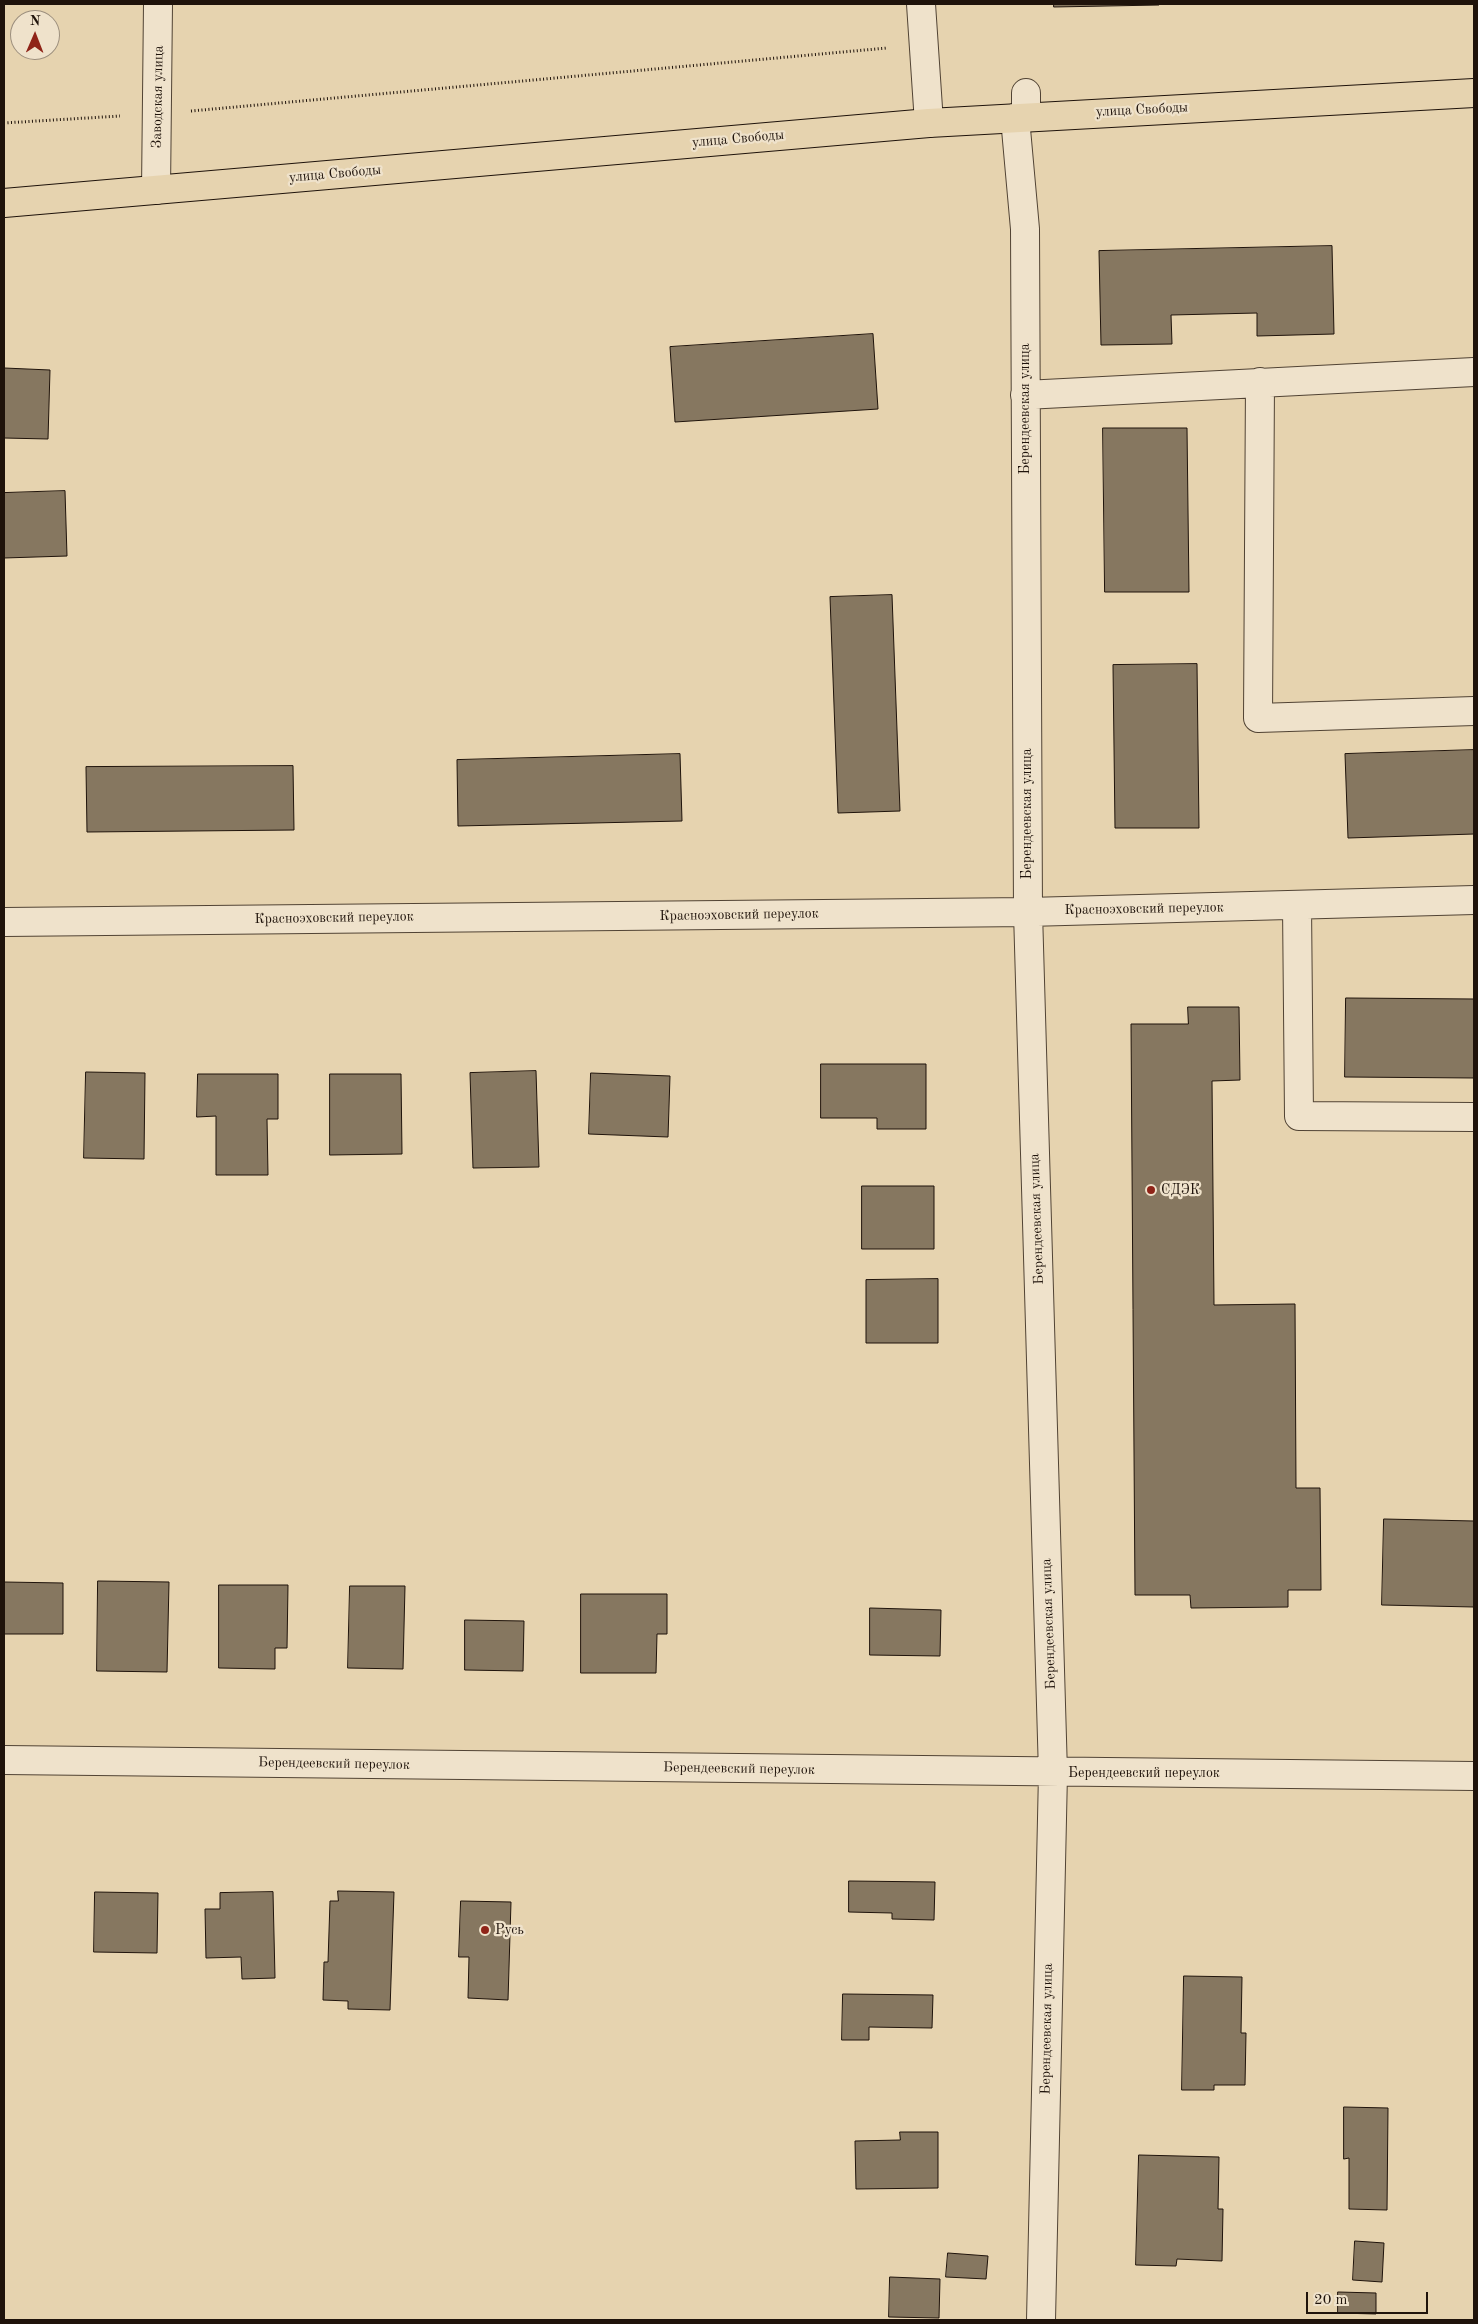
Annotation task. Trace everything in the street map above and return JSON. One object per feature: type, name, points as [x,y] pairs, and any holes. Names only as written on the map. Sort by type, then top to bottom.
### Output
[{"type":"main road","name":"улица Свободы","points":[[4,203],[929,123],[1022,109],[1474,93]]},
{"type":"street","name":"Заводская улица","points":[[156,190],[158,4]]},
{"type":"street","points":[[921,4],[929,123]]},
{"type":"street","name":"Берендеевская улица","points":[[1022,109],[1025,229],[1028,912],[1053,1773],[1042,2320]]},
{"type":"street","points":[[1025,396],[1474,372]]},
{"type":"street","points":[[1260,382],[1258,718],[1474,711]]},
{"type":"street","name":"Красноэховский переулок","points":[[4,922],[1028,912],[1474,900]]},
{"type":"street","points":[[1298,905],[1299,1116],[1474,1116]]},
{"type":"street","name":"Берендеевский переулок","points":[[4,1760],[1053,1773],[1474,1776]]},
{"type":"path","points":[[4,123],[158,114],[923,45]]},
{"type":"building","points":[[1054,4],[1159,4],[1159,5],[1054,7]]},
{"type":"building","points":[[1332,246],[1334,334],[1257,336],[1257,313],[1171,315],[1172,344],[1101,345],[1099,251]]},
{"type":"building","points":[[873,334],[878,409],[675,422],[670,347]]},
{"type":"building","points":[[4,368],[50,370],[48,439],[4,438]]},
{"type":"building","points":[[1103,428],[1187,428],[1189,592],[1105,592]]},
{"type":"building","points":[[65,491],[67,556],[4,558],[4,493]]},
{"type":"building","points":[[892,595],[900,811],[838,813],[830,597]]},
{"type":"building","points":[[1197,664],[1199,828],[1115,828],[1113,665]]},
{"type":"building","points":[[1474,750],[1474,834],[1348,838],[1345,754]]},
{"type":"building","points":[[680,754],[682,821],[458,826],[457,760]]},
{"type":"building","points":[[293,766],[294,830],[87,832],[86,767]]},
{"type":"building","points":[[1346,998],[1474,999],[1474,1078],[1345,1077]]},
{"type":"building","points":[[1188,1007],[1239,1007],[1240,1080],[1212,1081],[1214,1305],[1295,1304],[1296,1488],[1320,1488],[1321,1590],[1288,1590],[1288,1607],[1191,1608],[1190,1595],[1135,1595],[1131,1024],[1188,1024]]},
{"type":"building","points":[[821,1064],[926,1064],[926,1129],[877,1129],[877,1118],[821,1118]]},
{"type":"building","points":[[536,1071],[539,1167],[473,1168],[470,1073]]},
{"type":"building","points":[[86,1072],[145,1073],[144,1159],[84,1158]]},
{"type":"building","points":[[591,1073],[670,1076],[668,1137],[589,1134]]},
{"type":"building","points":[[198,1074],[278,1074],[278,1119],[267,1119],[268,1175],[216,1175],[216,1116],[197,1117]]},
{"type":"building","points":[[330,1074],[401,1074],[402,1154],[330,1155]]},
{"type":"building","points":[[862,1186],[934,1186],[934,1249],[862,1249]]},
{"type":"building","points":[[938,1279],[938,1343],[866,1343],[866,1280]]},
{"type":"building","points":[[1384,1519],[1474,1521],[1474,1607],[1382,1605]]},
{"type":"building","points":[[98,1581],[169,1582],[167,1672],[97,1671]]},
{"type":"building","points":[[4,1582],[63,1583],[63,1634],[4,1634]]},
{"type":"building","points":[[219,1585],[288,1585],[287,1648],[275,1648],[275,1669],[219,1668]]},
{"type":"building","points":[[350,1586],[405,1586],[403,1669],[348,1668]]},
{"type":"building","points":[[581,1594],[667,1594],[667,1634],[657,1634],[656,1673],[581,1673]]},
{"type":"building","points":[[870,1608],[941,1610],[940,1656],[870,1655]]},
{"type":"building","points":[[465,1620],[524,1621],[523,1671],[465,1670]]},
{"type":"building","points":[[849,1881],[935,1882],[934,1920],[892,1919],[892,1913],[849,1912]]},
{"type":"building","points":[[338,1891],[394,1892],[390,2010],[348,2009],[348,2001],[323,2000],[324,1962],[328,1962],[330,1901],[338,1901]]},
{"type":"building","points":[[95,1892],[158,1893],[157,1953],[94,1952]]},
{"type":"building","points":[[273,1892],[275,1978],[242,1979],[241,1957],[206,1958],[205,1909],[220,1909],[220,1893]]},
{"type":"building","name":"Русь","points":[[461,1901],[511,1902],[508,2000],[468,1998],[469,1957],[459,1957]]},
{"type":"building","points":[[1184,1976],[1242,1977],[1241,2033],[1246,2033],[1245,2085],[1214,2085],[1214,2090],[1182,2090]]},
{"type":"building","points":[[843,1994],[933,1995],[932,2028],[869,2027],[869,2040],[842,2040]]},
{"type":"building","points":[[1344,2107],[1388,2108],[1387,2210],[1349,2209],[1349,2158],[1344,2159]]},
{"type":"building","points":[[900,2132],[938,2132],[938,2188],[856,2189],[855,2141],[900,2140]]},
{"type":"building","points":[[1139,2155],[1219,2157],[1218,2209],[1223,2209],[1222,2261],[1177,2259],[1176,2266],[1136,2265]]},
{"type":"building","points":[[1355,2241],[1384,2243],[1382,2282],[1353,2280]]},
{"type":"building","points":[[948,2253],[988,2256],[986,2279],[946,2277]]},
{"type":"building","points":[[890,2277],[940,2279],[939,2318],[889,2317]]},
{"type":"building","points":[[1338,2292],[1376,2293],[1376,2314],[1338,2313]]},
{"type":"place","name":"СДЭК","points":[[1151,1190]]},
{"type":"place","name":"Русь","points":[[485,1930]]}]
